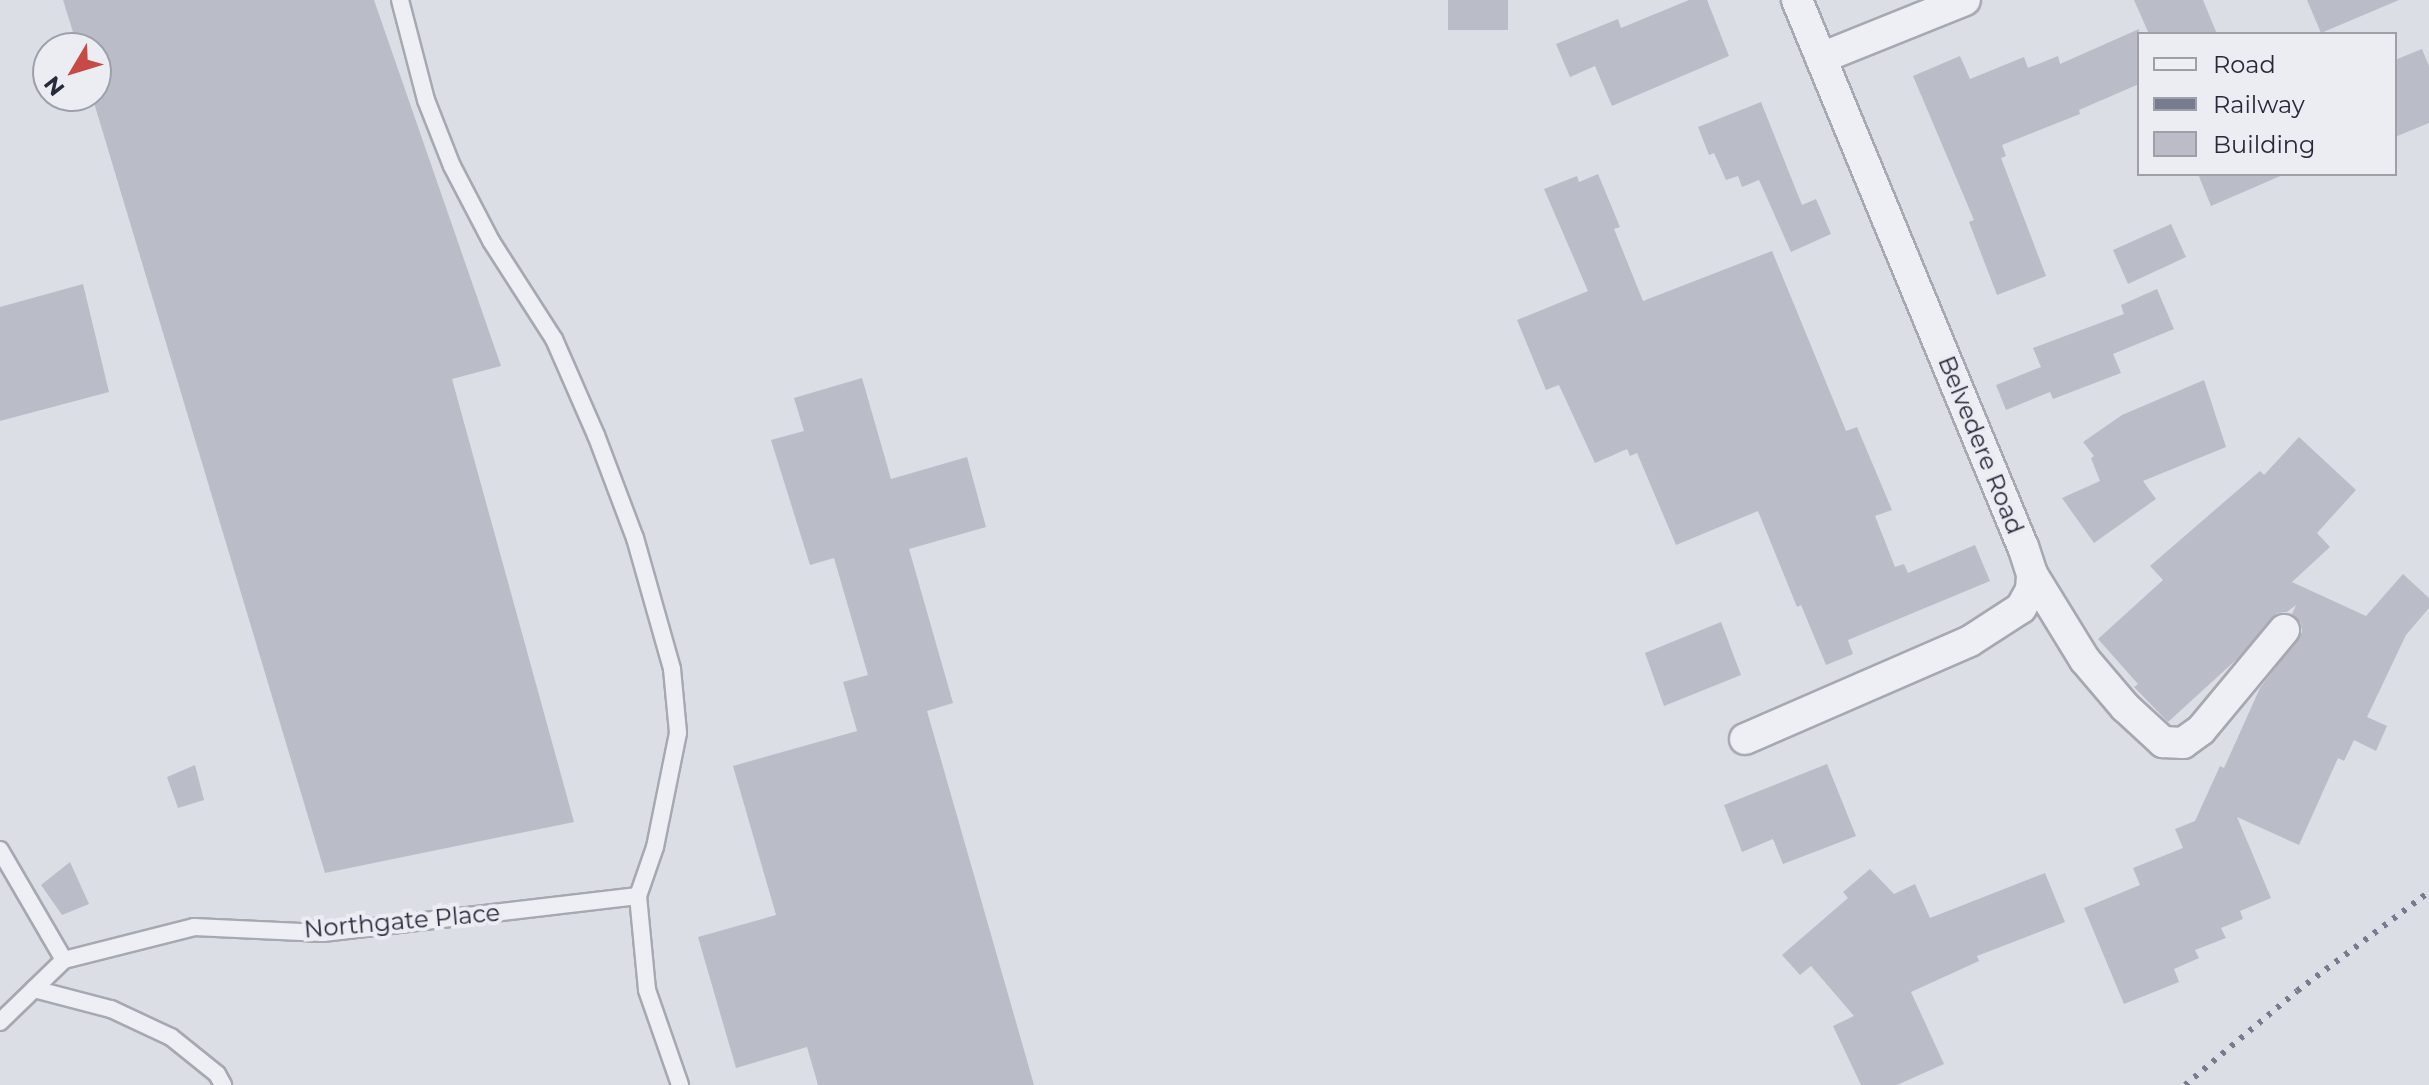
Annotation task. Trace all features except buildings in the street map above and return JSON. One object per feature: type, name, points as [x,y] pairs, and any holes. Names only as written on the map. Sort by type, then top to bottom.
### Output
[{"type":"street","name":"Belvedere Road","points":[[1797,0],[2032,574],[2085,660],[2125,707],[2163,742],[2183,743],[2201,730],[2284,630]]},
{"type":"street","points":[[1821,58],[1965,0]]},
{"type":"street","points":[[1745,739],[1970,641],[2021,608],[2031,590],[2032,574]]},
{"type":"lane","points":[[400,0],[426,100],[452,166],[491,241],[554,339],[596,435],[635,538],[672,669],[678,733],[655,847],[638,896],[647,990],[680,1085]]},
{"type":"lane","points":[[0,850],[64,960]]},
{"type":"lane","name":"Northgate Place","points":[[0,1022],[64,960],[194,927],[323,933],[638,896]]},
{"type":"lane","points":[[34,989],[111,1009],[171,1037],[217,1074],[223,1085]]},
{"type":"railway","points":[[2185,1085],[2297,991],[2429,892]]}]
